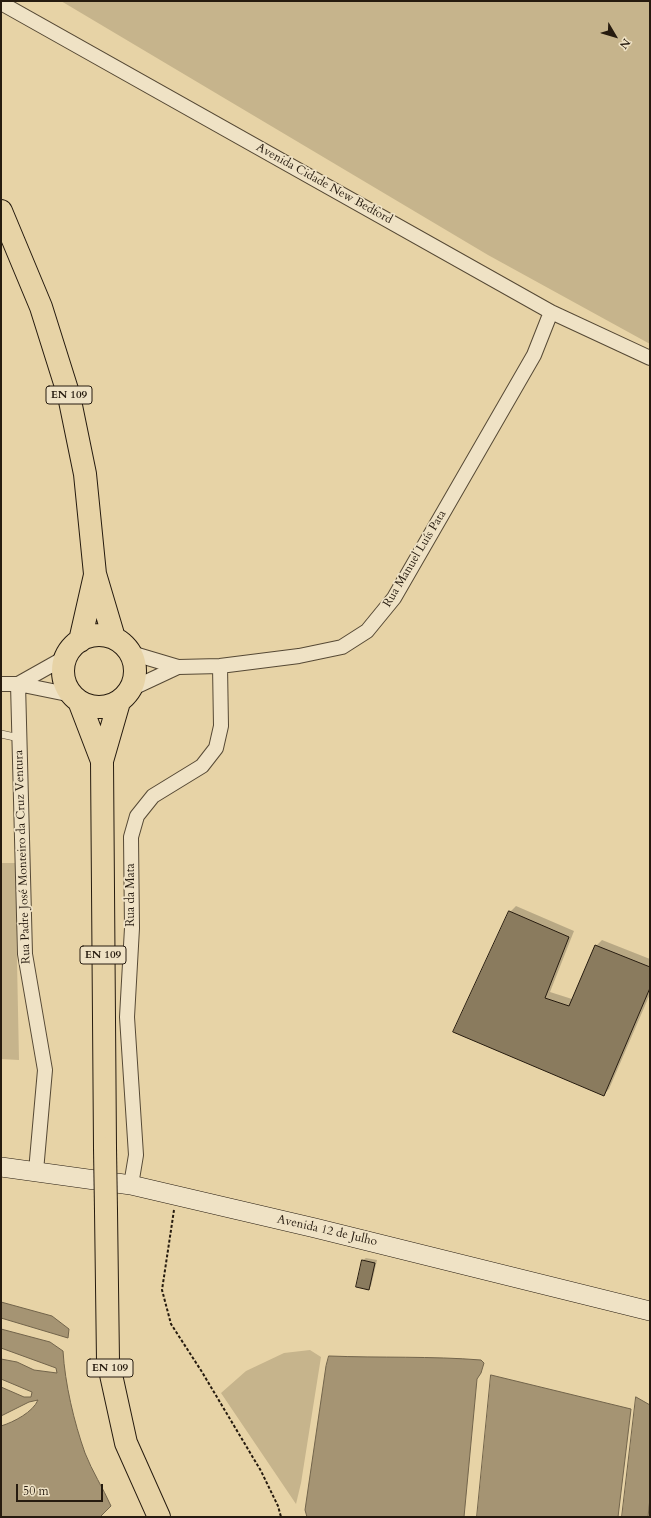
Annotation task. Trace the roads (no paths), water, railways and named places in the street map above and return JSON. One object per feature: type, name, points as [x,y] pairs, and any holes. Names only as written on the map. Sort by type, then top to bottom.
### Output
[{"type":"main road","name":"EN 109","points":[[3,217],[41,308],[69,396],[85,474],[95,574]]},
{"type":"main road","points":[[95,574],[114,638]]},
{"type":"main road","points":[[80,641],[95,574]]},
{"type":"main road","points":[[102,635],[114,638],[124,644],[131,653],[135,665],[135,678],[125,696],[102,761],[75,698],[66,686],[63,667],[71,648],[90,636],[102,635]]},
{"type":"main road","points":[[75,698],[88,706],[99,708],[109,706],[125,696]]},
{"type":"main road","name":"EN 109","points":[[102,761],[108,1361],[126,1443],[159,1517]]},
{"type":"main road","name":"Avenida 12 de Julho","points":[[1,1167],[131,1185],[315,1228],[650,1311]]},
{"type":"street","name":"Avenida Cidade New Bedford","points":[[1,3],[551,312],[650,358]]},
{"type":"street","name":"Rua Manuel Luís Pata","points":[[178,668],[220,666],[299,656],[342,647],[367,631],[394,598],[534,355],[551,312]]},
{"type":"street","points":[[131,653],[178,668]]},
{"type":"street","points":[[18,684],[66,657]]},
{"type":"street","name":"Rua da Mata","points":[[131,1185],[136,1155],[127,1017],[132,928],[131,837],[137,816],[153,796],[202,766],[216,748],[220,726],[220,666]]},
{"type":"street","points":[[125,696],[178,668]]},
{"type":"street","points":[[1,684],[18,684],[75,698]]},
{"type":"street","name":"Rua Padre José Monteiro da Cruz Ventura","points":[[18,684],[25,954],[45,1070],[36,1171]]},
{"type":"lane","points":[[1,734],[19,738]]}]
